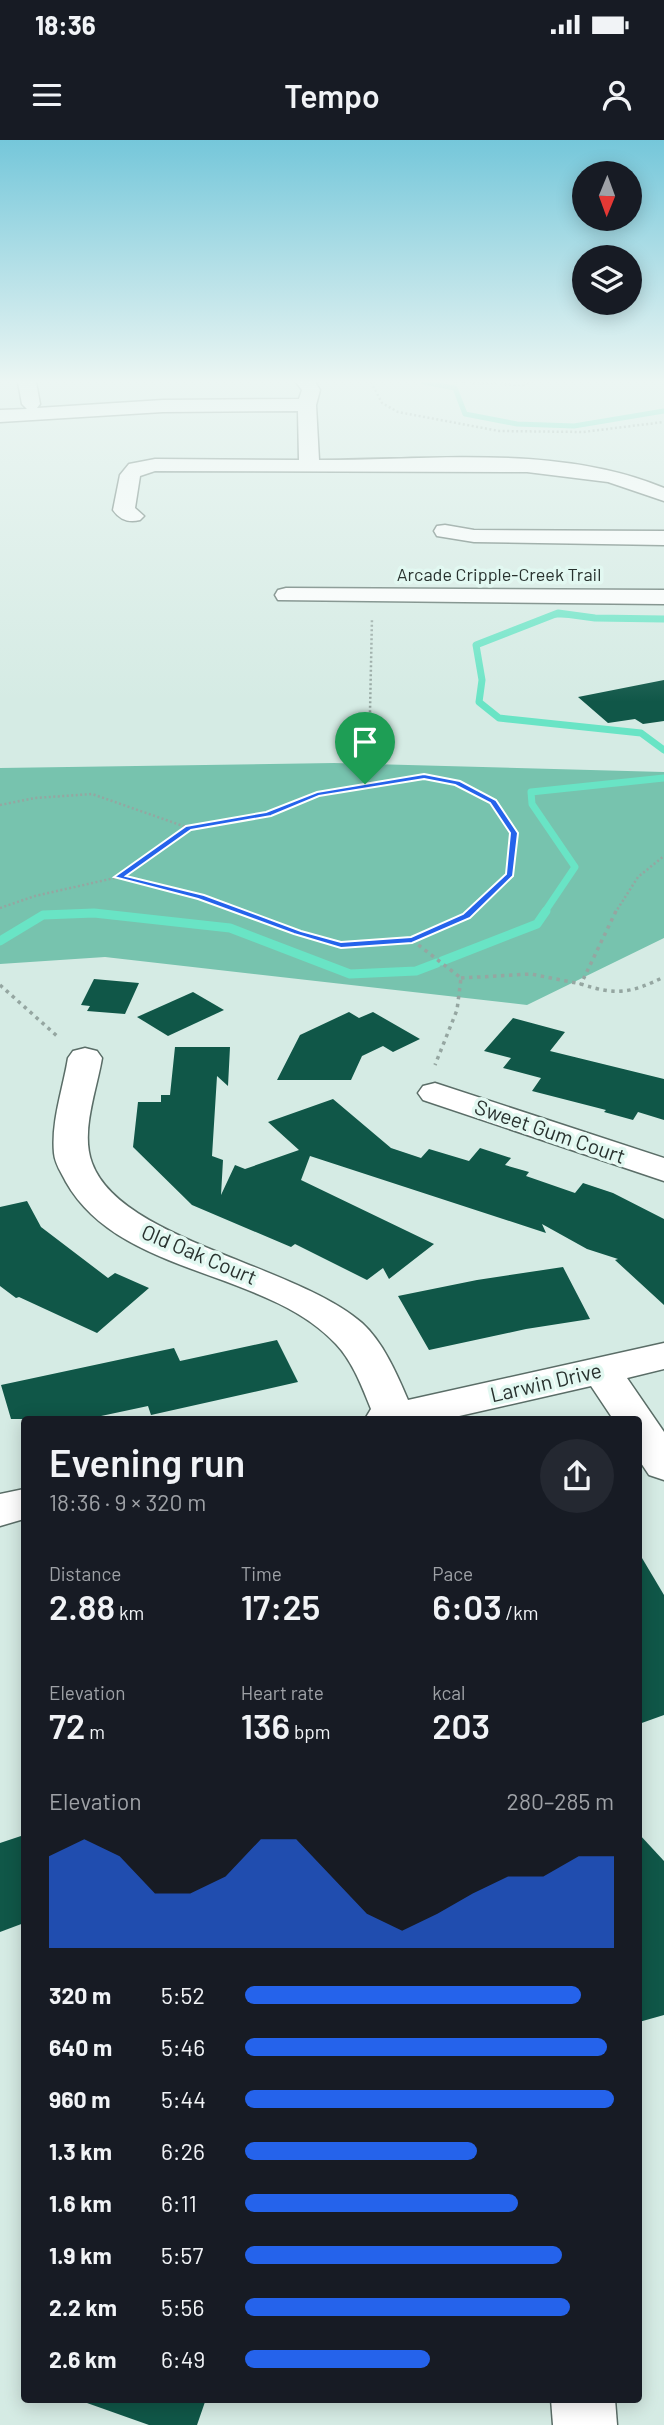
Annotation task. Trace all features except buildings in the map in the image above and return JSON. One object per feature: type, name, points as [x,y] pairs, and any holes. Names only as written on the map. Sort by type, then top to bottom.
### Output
[{"type":"street","points":[[128,489],[124,510],[133,516]]},
{"type":"street","points":[[643,489],[664,495]]},
{"type":"street","points":[[445,531],[474,536],[664,538]]},
{"type":"street","points":[[286,595],[664,597]]},
{"type":"street","name":"Old Oak Court","points":[[71,1047],[73,1163],[86,1189],[107,1210],[142,1232],[318,1308],[349,1333],[369,1359],[390,1416]]},
{"type":"street","name":"Sweet Gum Court","points":[[435,1079],[664,1170]]},
{"type":"street","name":"Larwin Drive","points":[[400,1416],[664,1356]]},
{"type":"street","points":[[602,1371],[632,1416]]},
{"type":"street","points":[[642,1432],[664,1465]]},
{"type":"street","points":[[0,1510],[21,1505]]},
{"type":"street","points":[[583,2403],[585,2425]]},
{"type":"path","name":"Arcade Cripple-Creek Trail","points":[[365,784],[369,758],[373,596]]},
{"type":"path","points":[[0,908],[35,896],[119,877],[189,828],[268,814],[317,794],[365,784],[424,776],[458,783],[493,801],[514,833],[510,874],[466,916],[412,940],[341,945],[297,933],[201,897],[119,877]]},
{"type":"path","points":[[0,805],[35,798],[92,794],[189,828]]},
{"type":"path","points":[[581,984],[629,888],[641,872],[664,856]]},
{"type":"path","points":[[412,940],[461,978],[531,974],[581,984],[608,993],[631,993],[664,977]]},
{"type":"path","points":[[435,1079],[457,1010],[461,978]]},
{"type":"path","points":[[0,985],[71,1047]]},
{"type":"green space","points":[[334,763],[664,772],[664,938],[527,1005],[105,957],[0,964],[0,768]]},
{"type":"waterway","points":[[664,619],[595,618],[558,613],[476,645],[482,680],[479,702],[499,718],[641,733],[664,750]]},
{"type":"waterway","points":[[554,615],[570,615]]},
{"type":"waterway","points":[[544,913],[575,867],[532,804],[531,792],[664,778]]},
{"type":"waterway","points":[[442,961],[537,924],[546,911]]},
{"type":"waterway","points":[[0,941],[43,915],[94,913],[230,928],[350,974],[416,971],[437,963]]},
{"type":"route","points":[[424,776],[458,783],[493,801],[514,833],[510,874],[466,916],[412,940],[341,945],[297,933],[201,897],[119,877],[189,828],[268,814],[317,794],[365,784],[424,776]]}]
